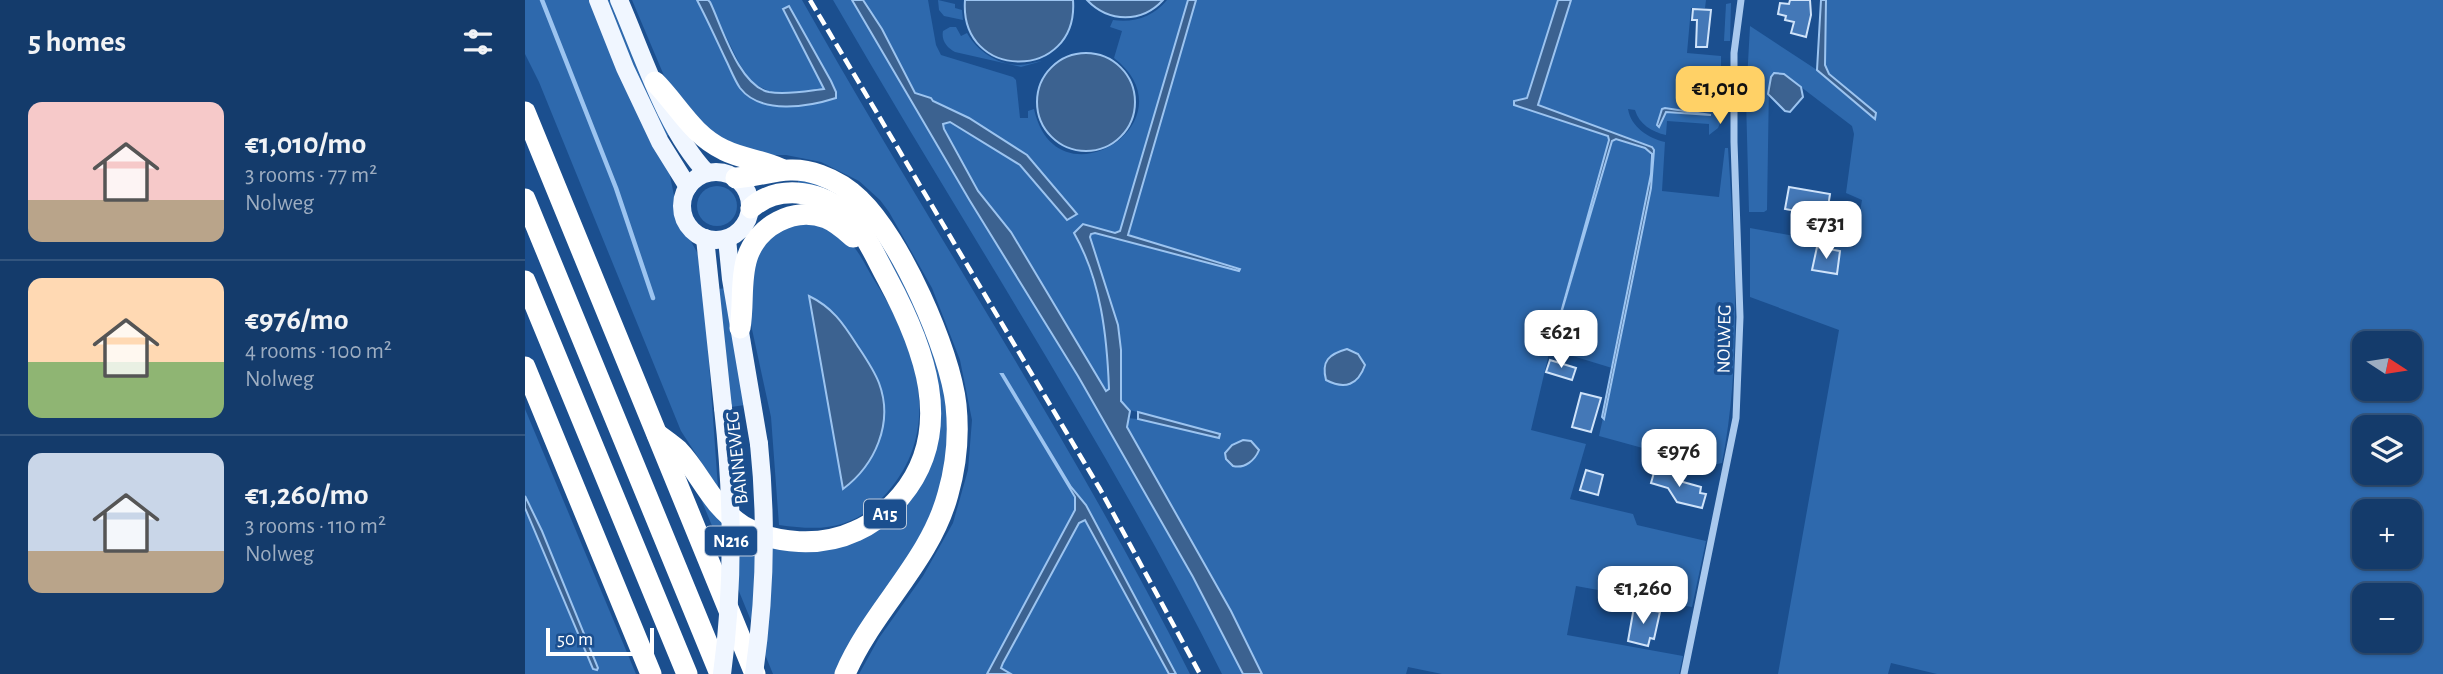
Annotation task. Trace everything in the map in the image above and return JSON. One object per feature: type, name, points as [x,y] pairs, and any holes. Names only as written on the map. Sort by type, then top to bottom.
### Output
[{"type":"highway","name":"A15","points":[[655,82],[670,97],[687,122],[709,141],[734,155],[761,160],[781,169],[816,174],[837,183],[859,198],[878,221],[913,280],[946,360],[956,404],[956,449],[953,472],[940,517],[931,537],[845,674]]},
{"type":"highway","name":"A15","points":[[525,112],[754,674]]},
{"type":"highway","name":"A15","points":[[736,178],[781,169]]},
{"type":"highway","name":"A15","points":[[657,434],[678,450],[726,513],[759,533],[796,541],[829,541],[864,528],[884,515],[911,485],[920,468],[930,428],[932,405],[923,359],[910,326],[855,223],[845,213],[817,197],[793,192],[767,196],[751,208]]},
{"type":"highway","points":[[525,199],[721,674]]},
{"type":"highway","name":"A15","points":[[740,328],[744,274],[749,252],[759,235],[784,219],[804,215],[826,218],[840,226],[877,260]]},
{"type":"highway","points":[[525,281],[687,674]]},
{"type":"highway","points":[[525,367],[651,674]]},
{"type":"main road","points":[[598,0],[625,68],[654,130],[688,187]]},
{"type":"main road","points":[[619,0],[678,135],[692,157],[707,173]]},
{"type":"main road","points":[[722,172],[736,178],[747,191],[751,208],[744,227],[727,239],[705,239],[695,232],[684,217],[682,205],[688,187],[696,178],[707,173],[722,172]]},
{"type":"main road","name":"BANNEWEG","points":[[705,239],[730,486],[729,618],[721,674]]},
{"type":"main road","name":"BANNEWEG","points":[[727,239],[731,279],[759,444],[762,588],[754,674]]},
{"type":"street","name":"NOLWEG","points":[[1684,674],[1736,418],[1740,317],[1734,65],[1741,0]]},
{"type":"shaded area","points":[[525,0],[591,0],[669,171],[679,220],[698,254],[706,321],[718,488],[681,431],[539,82],[525,54]]},
{"type":"shaded area","points":[[604,0],[614,0],[673,133],[663,138]]},
{"type":"shaded area","points":[[632,0],[697,0],[740,88],[771,105],[784,106],[809,104],[836,92],[789,6],[783,9],[825,89],[771,92],[752,83],[739,63],[708,0],[802,0],[1098,503],[1190,674],[1176,674],[1086,505],[1071,487],[1001,375],[1075,497],[1075,510],[987,674],[859,674],[879,638],[923,576],[953,523],[968,470],[972,420],[960,360],[932,288],[880,200],[859,181],[821,162],[786,155],[768,155],[711,136],[665,78]]},
{"type":"shaded area","points":[[697,0],[710,2],[740,67],[758,87],[769,92],[783,93],[824,89],[783,9],[789,6],[831,81],[836,98],[812,104],[785,106],[760,102],[749,97],[736,81]]},
{"type":"shaded area","points":[[833,0],[852,0],[970,201],[1078,376],[1193,577],[1243,674],[1222,674],[1131,502]]},
{"type":"shaded area","points":[[852,0],[863,0],[882,29],[915,93],[931,98],[969,118],[1027,155],[1077,214],[1067,220],[1020,165],[950,122],[943,124],[978,191],[1011,232],[1106,391],[1109,389],[1108,369],[1101,309],[1091,270],[1074,233],[1083,224],[1115,233],[1120,231],[1188,0],[1196,0],[1128,235],[1240,269],[1239,271],[1095,233],[1090,237],[1118,325],[1121,401],[1130,411],[1127,427],[1231,611],[1262,674],[1243,674],[1193,577],[1078,376],[970,201]]},
{"type":"shaded area","points":[[863,0],[928,0],[936,45],[941,55],[1013,77],[1016,80],[1020,118],[1028,118],[1028,111],[1034,109],[1047,138],[1067,152],[1090,153],[1113,145],[1130,128],[1139,107],[1135,82],[1114,58],[1122,31],[1110,27],[1113,20],[1143,18],[1156,11],[1167,0],[1188,0],[1120,231],[1115,233],[1083,224],[1074,233],[1089,268],[1102,310],[1109,354],[1108,391],[1104,391],[1011,232],[978,191],[943,124],[950,122],[1020,165],[1066,220],[1076,213],[1027,155],[969,118],[931,98],[915,93],[882,29]]},
{"type":"shaded area","points":[[938,0],[955,4],[955,8],[962,10],[963,20],[944,16],[939,10]]},
{"type":"shaded area","points":[[965,0],[1073,0],[1070,27],[1058,46],[1040,58],[1019,61],[998,58],[980,46],[968,27]]},
{"type":"shaded area","points":[[1087,0],[1163,0],[1145,13],[1125,17],[1105,13]]},
{"type":"shaded area","points":[[1196,0],[1558,0],[1526,99],[1515,100],[1516,106],[1608,136],[1609,140],[1552,340],[1554,341],[1612,141],[1616,139],[1650,151],[1651,174],[1612,368],[1550,349],[1531,430],[1586,444],[1570,499],[1633,514],[1637,525],[1706,541],[1692,607],[1576,586],[1567,635],[1683,656],[1679,674],[1442,674],[1408,667],[1406,674],[1262,674],[1231,611],[1127,427],[1127,418],[1218,438],[1220,434],[1126,409],[1122,404],[1118,325],[1090,236],[1095,233],[1239,271],[1239,268],[1128,235]]},
{"type":"shaded area","points":[[1558,0],[1571,0],[1538,105],[1654,150],[1651,188],[1604,419],[1602,417],[1651,174],[1652,154],[1645,148],[1616,139],[1612,141],[1553,341],[1609,140],[1608,136],[1514,105],[1514,101],[1527,98]]},
{"type":"shaded area","points":[[1571,0],[1706,0],[1705,8],[1691,8],[1687,53],[1721,56],[1721,121],[1718,128],[1709,135],[1709,124],[1667,121],[1666,135],[1647,127],[1635,110],[1628,109],[1641,131],[1665,142],[1662,191],[1719,197],[1725,148],[1728,148],[1733,227],[1735,346],[1722,463],[1708,466],[1599,436],[1651,188],[1654,150],[1652,146],[1538,105]]},
{"type":"shaded area","points":[[1821,0],[1826,0],[1825,65],[1829,74],[1876,113],[1875,119],[1817,70]]},
{"type":"shaded area","points":[[1826,0],[2443,0],[2443,674],[1937,674],[1891,663],[1888,674],[1778,674],[1839,330],[1750,297],[1750,228],[1854,247],[1862,200],[1846,193],[1854,134],[1852,126],[1784,74],[1769,84],[1767,210],[1749,212],[1746,99],[1750,26],[1876,113],[1829,74],[1825,65]]},
{"type":"shaded area","points":[[1731,3],[1730,41],[1724,41],[1726,4]]},
{"type":"shaded area","points":[[956,27],[961,36],[967,33],[982,51],[1003,63],[955,52],[947,46],[943,31]]},
{"type":"shaded area","points":[[1086,53],[1105,57],[1121,67],[1131,83],[1135,102],[1131,121],[1121,137],[1105,147],[1086,151],[1067,147],[1051,137],[1041,121],[1037,102],[1041,83],[1051,67],[1067,57]]},
{"type":"shaded area","points":[[1042,61],[1021,67],[1004,63],[1019,65]]},
{"type":"shaded area","points":[[1774,73],[1784,74],[1801,87],[1803,97],[1790,112],[1785,111],[1768,94]]},
{"type":"shaded area","points":[[1662,109],[1711,115],[1666,112],[1659,127],[1657,125]]},
{"type":"shaded area","points":[[798,177],[860,206],[933,336],[951,425],[939,505],[839,674],[773,674],[701,499],[739,532],[861,534],[936,433],[892,272],[798,187]]},
{"type":"shaded area","points":[[717,186],[731,192],[737,206],[731,220],[717,226],[703,220],[697,206],[703,192]]},
{"type":"shaded area","points":[[817,223],[853,246],[891,309],[913,363],[919,419],[914,446],[902,473],[882,498],[859,517],[847,522],[809,528],[779,525],[771,417],[750,320],[754,260],[778,228]]},
{"type":"shaded area","points":[[727,288],[745,405],[731,407],[718,289]]},
{"type":"shaded area","points":[[809,296],[831,311],[847,330],[875,373],[883,398],[883,428],[879,442],[864,468],[843,489]]},
{"type":"shaded area","points":[[1347,349],[1358,354],[1365,365],[1359,377],[1345,385],[1326,380],[1325,368],[1328,359]]},
{"type":"shaded area","points":[[1001,374],[1071,487],[1086,505],[1176,674],[1169,674],[1085,520],[1079,523],[1003,663],[1001,668],[1011,674],[987,674],[1075,510],[1075,497]]},
{"type":"shaded area","points":[[525,409],[636,674],[525,674]]},
{"type":"shaded area","points":[[1138,412],[1220,434],[1219,438],[1138,419]]},
{"type":"shaded area","points":[[1243,440],[1251,441],[1259,450],[1249,463],[1233,466],[1226,459],[1225,453],[1232,445]]},
{"type":"shaded area","points":[[525,496],[542,531],[597,670],[593,669],[525,508]]},
{"type":"shaded area","points":[[1085,520],[1169,674],[1011,674],[1001,668],[1079,523]]},
{"type":"building","points":[[1790,0],[1810,0],[1811,15],[1806,37],[1791,33],[1794,22],[1785,20],[1786,16],[1778,14],[1780,3],[1789,4]]},
{"type":"building","points":[[1693,9],[1711,10],[1707,47],[1696,47],[1697,20],[1692,20]]},
{"type":"building","points":[[1789,187],[1830,194],[1826,220],[1785,209]]},
{"type":"building","points":[[1817,247],[1840,251],[1837,274],[1812,270]]},
{"type":"building","points":[[1550,360],[1576,368],[1572,380],[1546,372]]},
{"type":"building","points":[[1581,393],[1601,398],[1591,432],[1572,427]]},
{"type":"building","points":[[1655,469],[1678,474],[1676,480],[1701,487],[1700,493],[1706,494],[1702,508],[1677,502],[1668,488],[1651,483]]},
{"type":"building","points":[[1586,470],[1603,475],[1598,495],[1580,490]]},
{"type":"building","points":[[1634,607],[1660,612],[1654,639],[1650,638],[1648,646],[1628,641]]},
{"type":"waterway","points":[[542,0],[616,188],[653,298]]},
{"type":"railway","points":[[810,0],[1100,489],[1200,674]]}]
